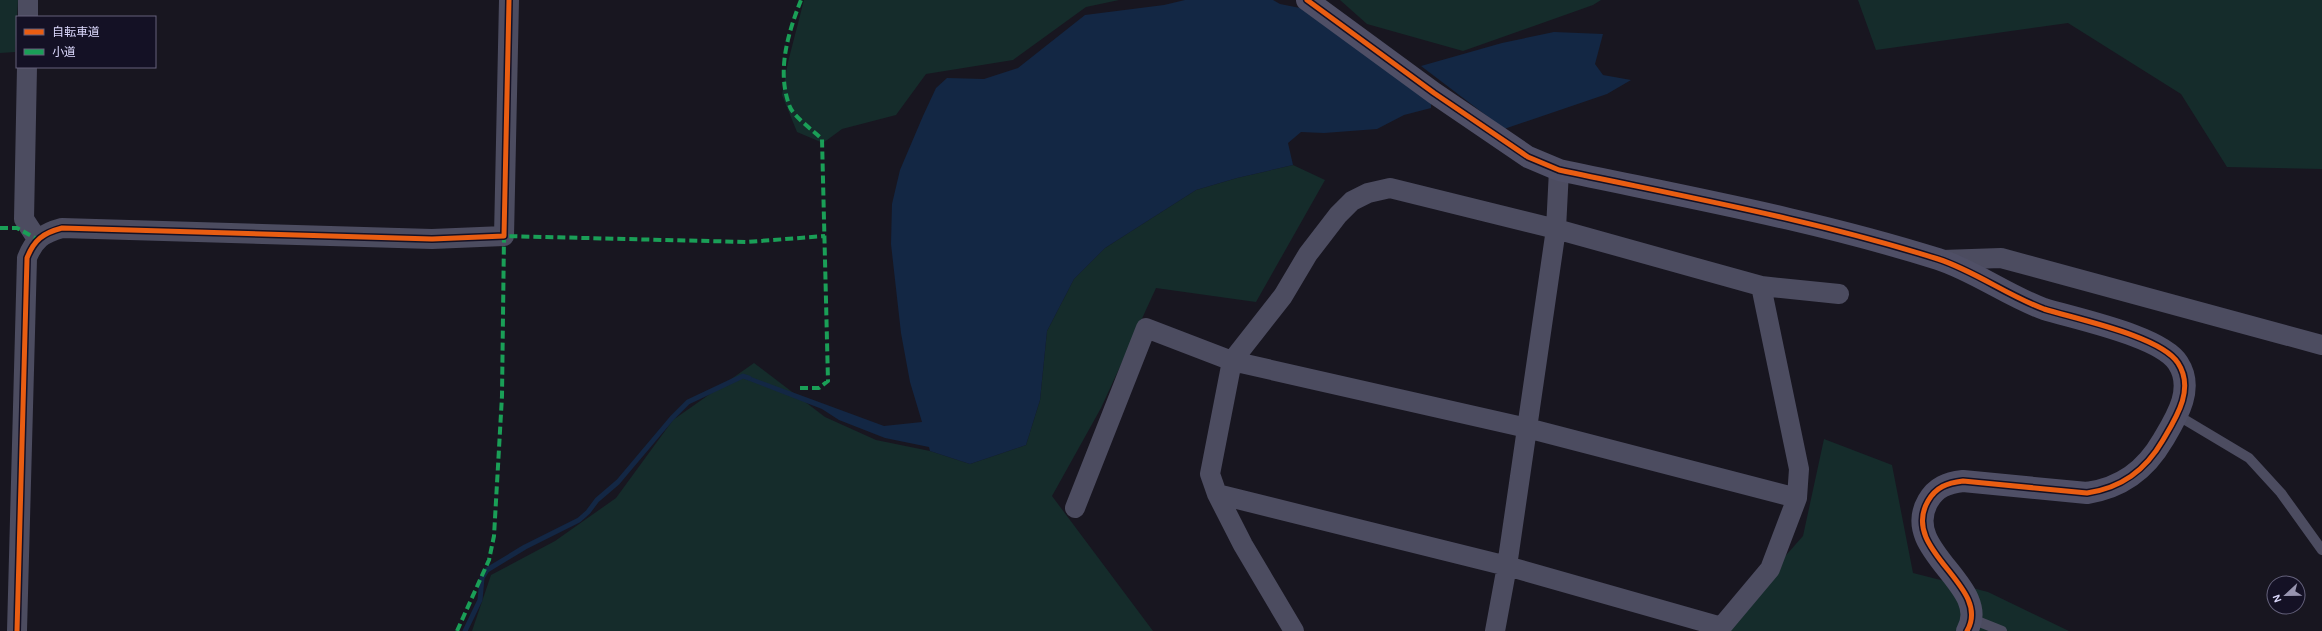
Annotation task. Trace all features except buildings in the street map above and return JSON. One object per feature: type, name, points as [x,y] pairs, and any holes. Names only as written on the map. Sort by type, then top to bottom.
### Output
[{"type":"street","points":[[28,0],[28,16]]},
{"type":"street","points":[[17,631],[26,258],[37,239],[48,232],[62,228],[432,239],[504,236],[510,0]]},
{"type":"street","points":[[1307,0],[1434,93],[1528,157],[1559,170],[1815,225],[1940,260],[2042,308],[2140,338],[2168,352],[2178,362],[2182,372],[2184,398],[2177,415],[2159,447],[2144,466],[2131,478],[2103,491],[2073,493],[1963,481],[1951,482],[1932,494],[1925,505],[1923,530],[1938,558],[1966,594],[1970,625]]},
{"type":"street","points":[[27,68],[24,219],[37,239]]},
{"type":"street","points":[[1495,631],[1507,566],[1556,229],[1559,170]]},
{"type":"street","points":[[1294,631],[1243,545],[1217,494],[1210,474],[1232,361],[1282,296],[1308,254],[1338,215],[1352,201],[1368,193],[1390,188],[1556,229],[1761,286],[1839,294]]},
{"type":"street","points":[[1940,260],[2001,258],[2322,346]]},
{"type":"street","points":[[1217,494],[1507,566],[1720,629],[1770,568],[1797,498],[1799,469],[1761,286]]},
{"type":"street","points":[[1075,508],[1146,328],[1232,361],[1527,428],[1797,498]]},
{"type":"lane","points":[[2177,415],[2250,458],[2281,493],[2322,550]]},
{"type":"lane","points":[[1970,625],[2002,631]]},
{"type":"green space","points":[[0,0],[18,0],[15,52],[0,53]]},
{"type":"green space","points":[[804,0],[1119,0],[1086,7],[1013,60],[926,74],[896,115],[842,129],[823,143],[797,132],[782,95],[788,62]]},
{"type":"green space","points":[[1340,0],[1601,0],[1593,5],[1463,51],[1367,24]]},
{"type":"green space","points":[[1858,0],[2322,0],[2322,169],[2227,167],[2181,94],[2068,23],[1876,50]]},
{"type":"green space","points":[[1293,165],[1325,180],[1256,302],[1156,288],[1101,408],[1052,496],[1153,631],[472,631],[491,575],[555,541],[616,498],[673,420],[754,363],[825,417],[876,440],[930,451],[970,464],[1026,445],[1040,400],[1047,331],[1074,279],[1105,248],[1196,190],[1237,178]]},
{"type":"green space","points":[[1824,439],[1892,465],[1913,573],[1988,592],[2069,631],[1719,631],[1803,536]]},
{"type":"water","points":[[1185,0],[1273,0],[1280,4],[1315,11],[1431,97],[1431,108],[1404,115],[1377,129],[1324,133],[1301,132],[1288,143],[1293,165],[1237,178],[1196,190],[1105,248],[1074,279],[1047,331],[1040,400],[1026,445],[970,464],[930,451],[929,447],[885,438],[839,420],[822,409],[742,378],[743,374],[884,426],[922,422],[910,382],[901,333],[891,244],[892,204],[900,170],[936,88],[947,78],[984,79],[1018,68],[1085,15],[1164,5]]},
{"type":"water","points":[[1554,32],[1603,34],[1595,64],[1603,75],[1631,80],[1607,94],[1504,129],[1421,66],[1502,43]]},
{"type":"waterway","points":[[465,631],[480,600],[482,578],[487,570],[525,547],[579,520],[588,512],[597,500],[618,482],[672,418],[688,402],[743,376],[749,378]]},
{"type":"marked path","points":[[800,388],[819,388],[828,381],[822,139],[792,111],[786,94],[784,80],[785,53],[801,0]]},
{"type":"marked path","points":[[0,228],[17,228],[37,239]]},
{"type":"marked path","points":[[457,631],[489,560],[494,536],[502,396],[504,236],[747,242],[825,236]]},
{"type":"cycle path","points":[[17,631],[27,258],[36,242],[44,235],[62,228],[432,239],[504,236],[509,0]]},
{"type":"cycle path","points":[[1307,0],[1434,93],[1528,157],[1559,170],[1844,232],[1938,259],[1965,270],[2031,304],[2137,337],[2169,353],[2178,363],[2183,373],[2185,383],[2182,403],[2178,413],[2156,451],[2148,461],[2131,476],[2111,487],[2087,493],[1963,481],[1942,486],[1931,496],[1922,519],[1926,536],[1934,552],[1958,583],[1968,599],[1972,615],[1967,631]]}]
